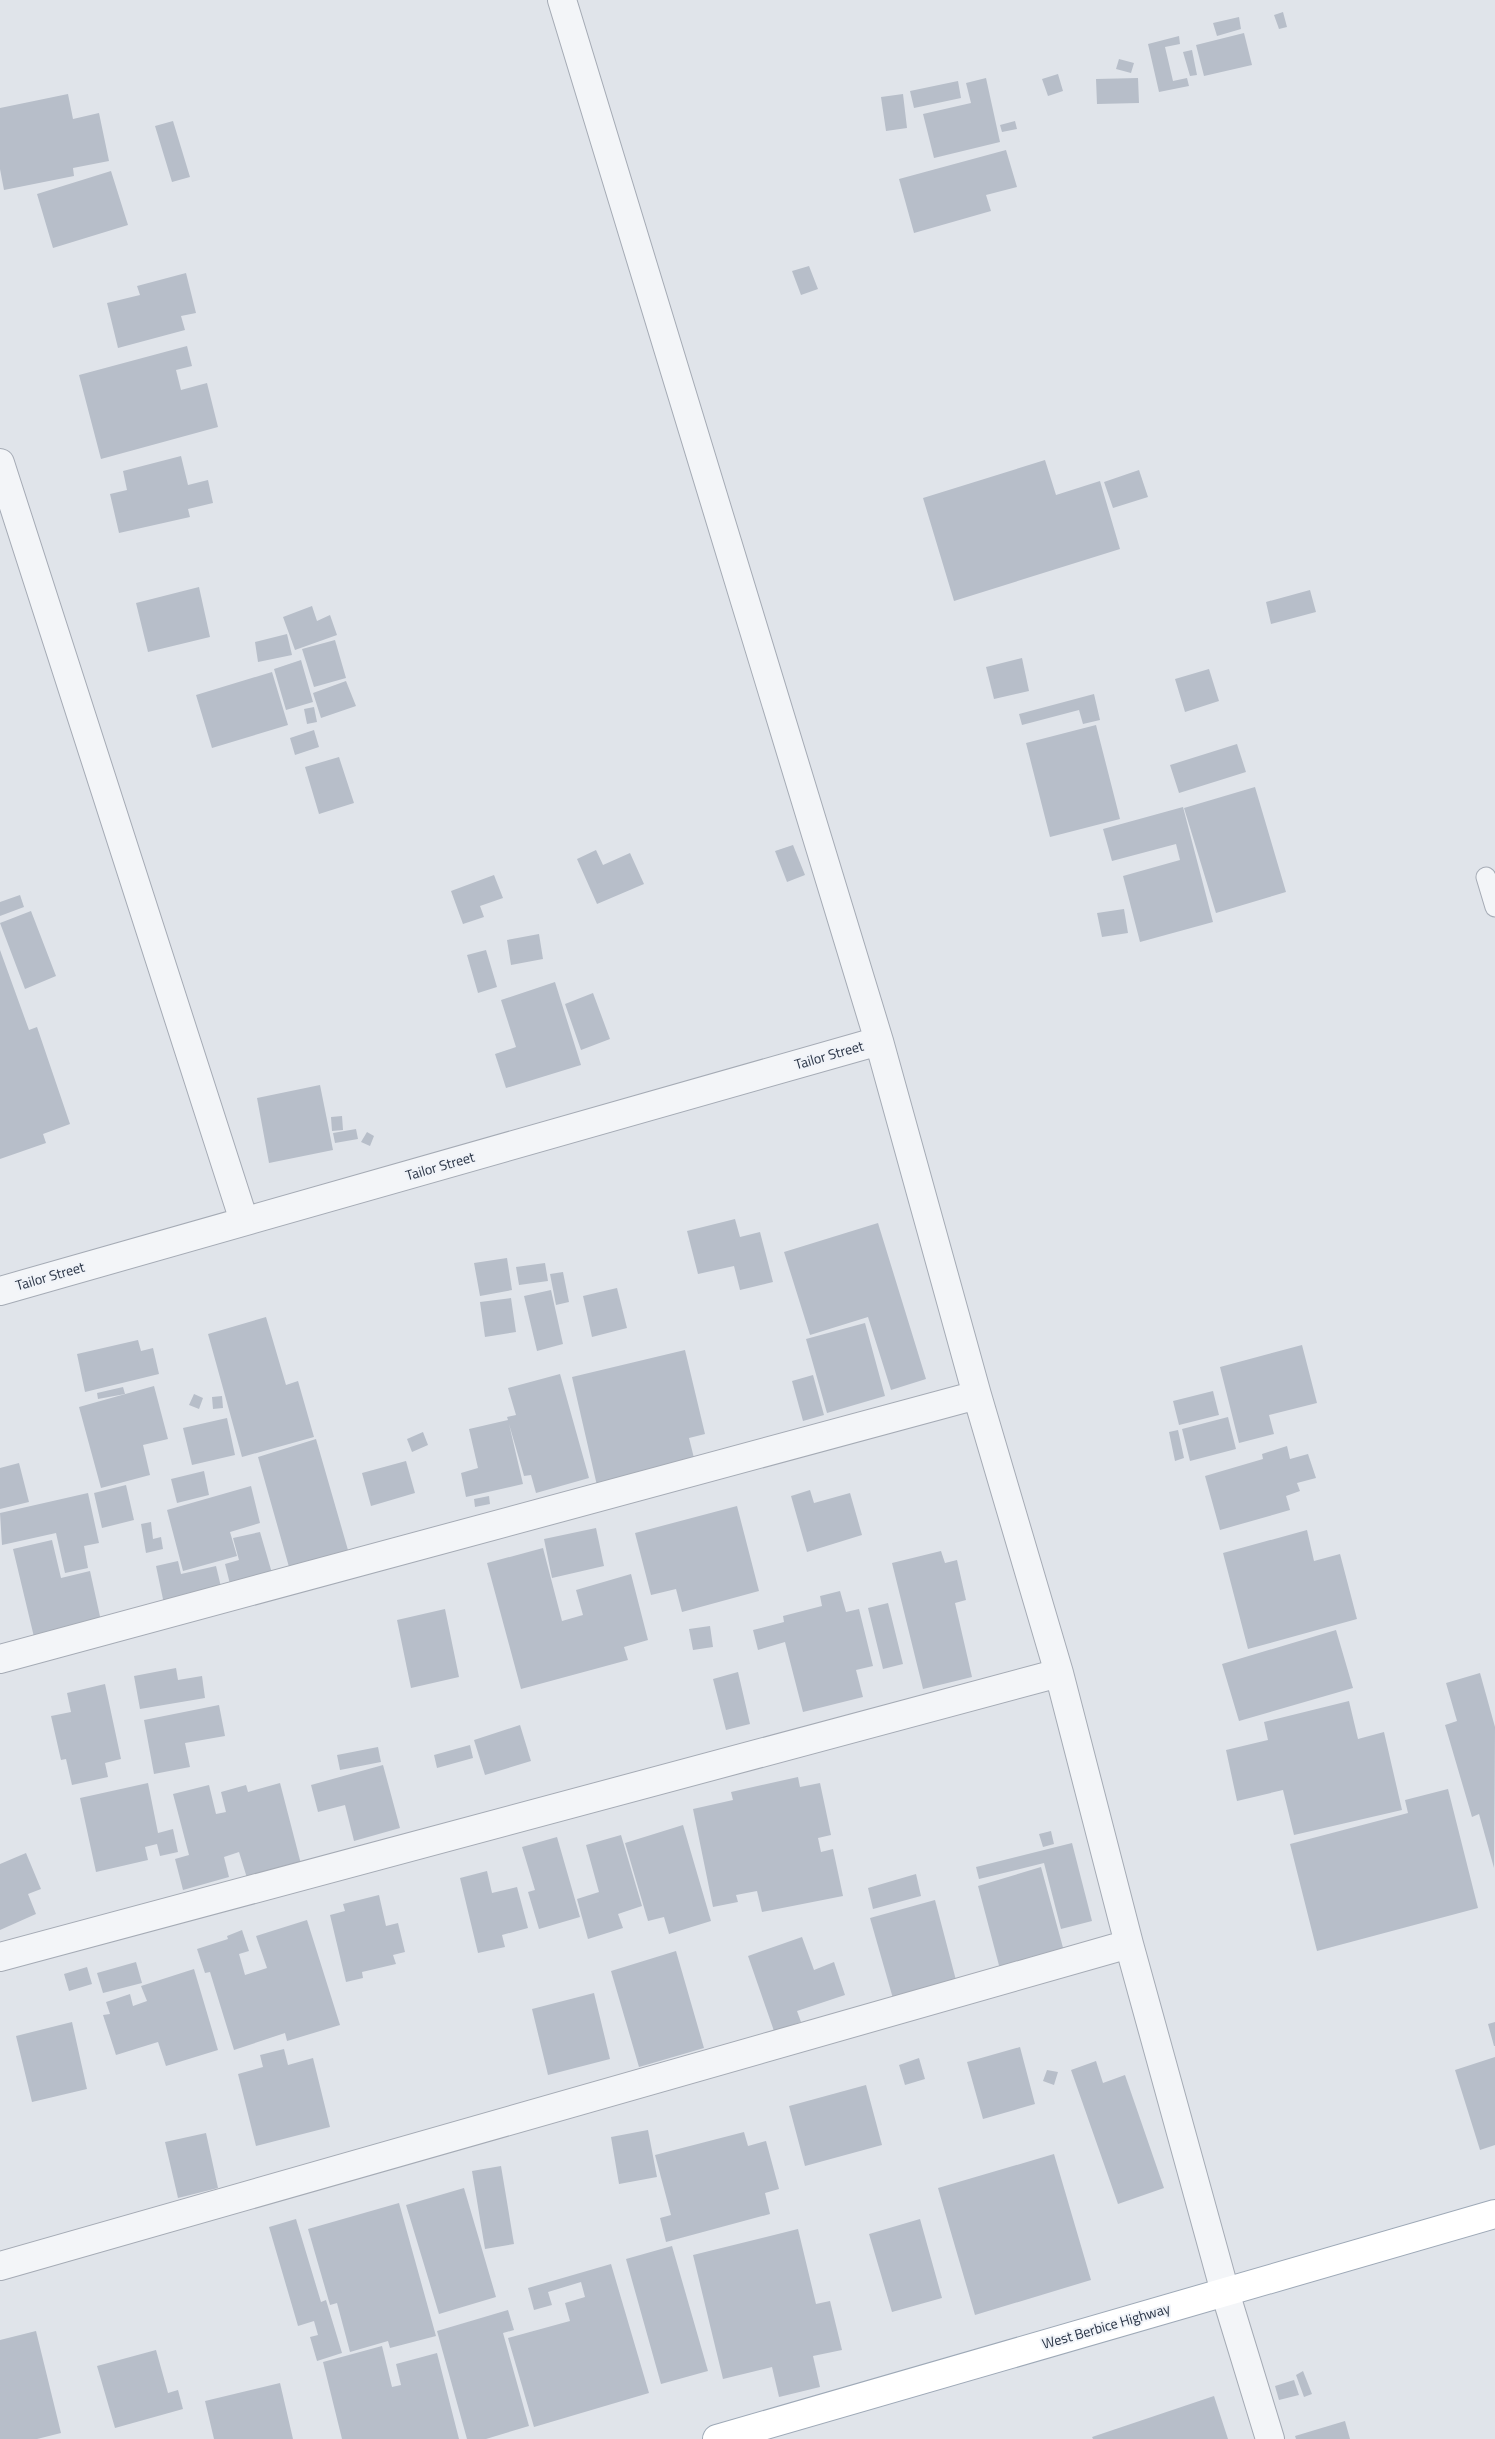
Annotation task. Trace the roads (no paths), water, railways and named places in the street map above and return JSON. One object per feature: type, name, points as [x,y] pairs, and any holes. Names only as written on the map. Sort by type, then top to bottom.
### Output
[{"type":"main road","name":"West Berbice Highway","points":[[718,2439],[1495,2214]]},
{"type":"street","points":[[562,0],[879,1041],[977,1395],[1059,1674],[1129,1944],[1225,2292],[1270,2439]]},
{"type":"street","points":[[0,464],[244,1221]]},
{"type":"street","name":"Tailor Street","points":[[0,1291],[879,1041]]},
{"type":"street","points":[[0,1659],[977,1395]]},
{"type":"street","points":[[0,1957],[1059,1674]]},
{"type":"street","points":[[0,2266],[1129,1944]]},
{"type":"lane","points":[[1486,877],[1495,907]]}]
